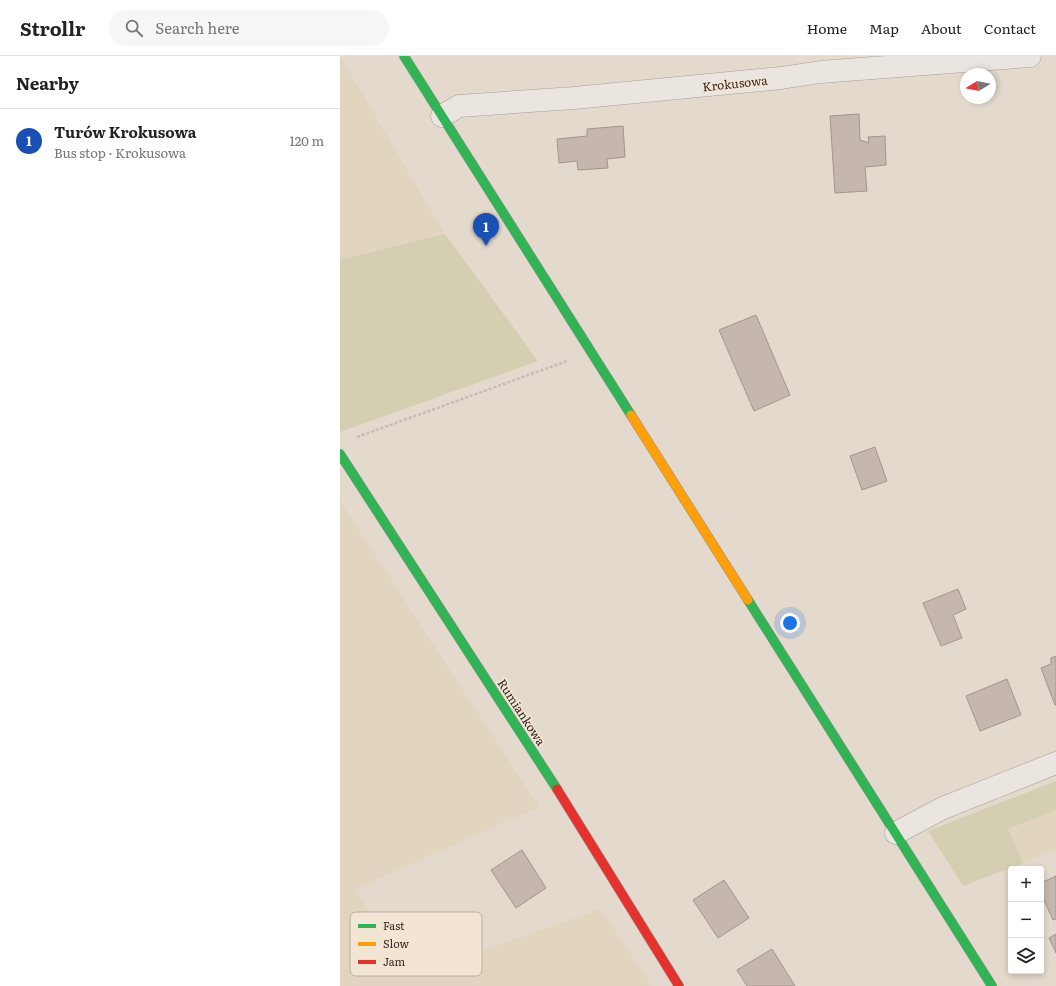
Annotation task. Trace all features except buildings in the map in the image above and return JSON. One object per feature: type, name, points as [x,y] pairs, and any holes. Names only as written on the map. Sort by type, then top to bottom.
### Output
[{"type":"street","points":[[404,56],[992,986]]},
{"type":"street","name":"Krokusowa","points":[[442,116],[458,106],[574,98],[781,78],[820,72],[1030,56]]},
{"type":"street","name":"Rumiankowa","points":[[340,454],[518,727],[679,986]]},
{"type":"street","points":[[896,833],[943,808],[1056,763]]},
{"type":"path","points":[[355,438],[571,360],[589,349]]},
{"type":"shaded area","points":[[340,56],[445,234],[340,260]]},
{"type":"shaded area","points":[[445,234],[538,361],[340,432],[340,260]]},
{"type":"shaded area","points":[[340,501],[539,807],[355,889],[370,912],[350,912],[350,976],[482,976],[482,951],[601,909],[652,986],[340,986]]},
{"type":"shaded area","points":[[1056,781],[1056,810],[1008,829],[1023,863],[1015,866],[1008,866],[1008,869],[963,886],[928,831]]},
{"type":"shaded area","points":[[1056,810],[1056,850],[1023,863],[1008,829]]},
{"type":"traffic: fast","points":[[404,56],[631,415]]},
{"type":"traffic: fast","points":[[340,454],[557,789]]},
{"type":"traffic: fast","points":[[748,600],[992,986]]},
{"type":"traffic: slow","points":[[631,415],[748,600]]},
{"type":"traffic: jam","points":[[557,789],[679,986]]},
{"type":"place","name":"Turów Krokusowa","points":[[486,246]]}]
